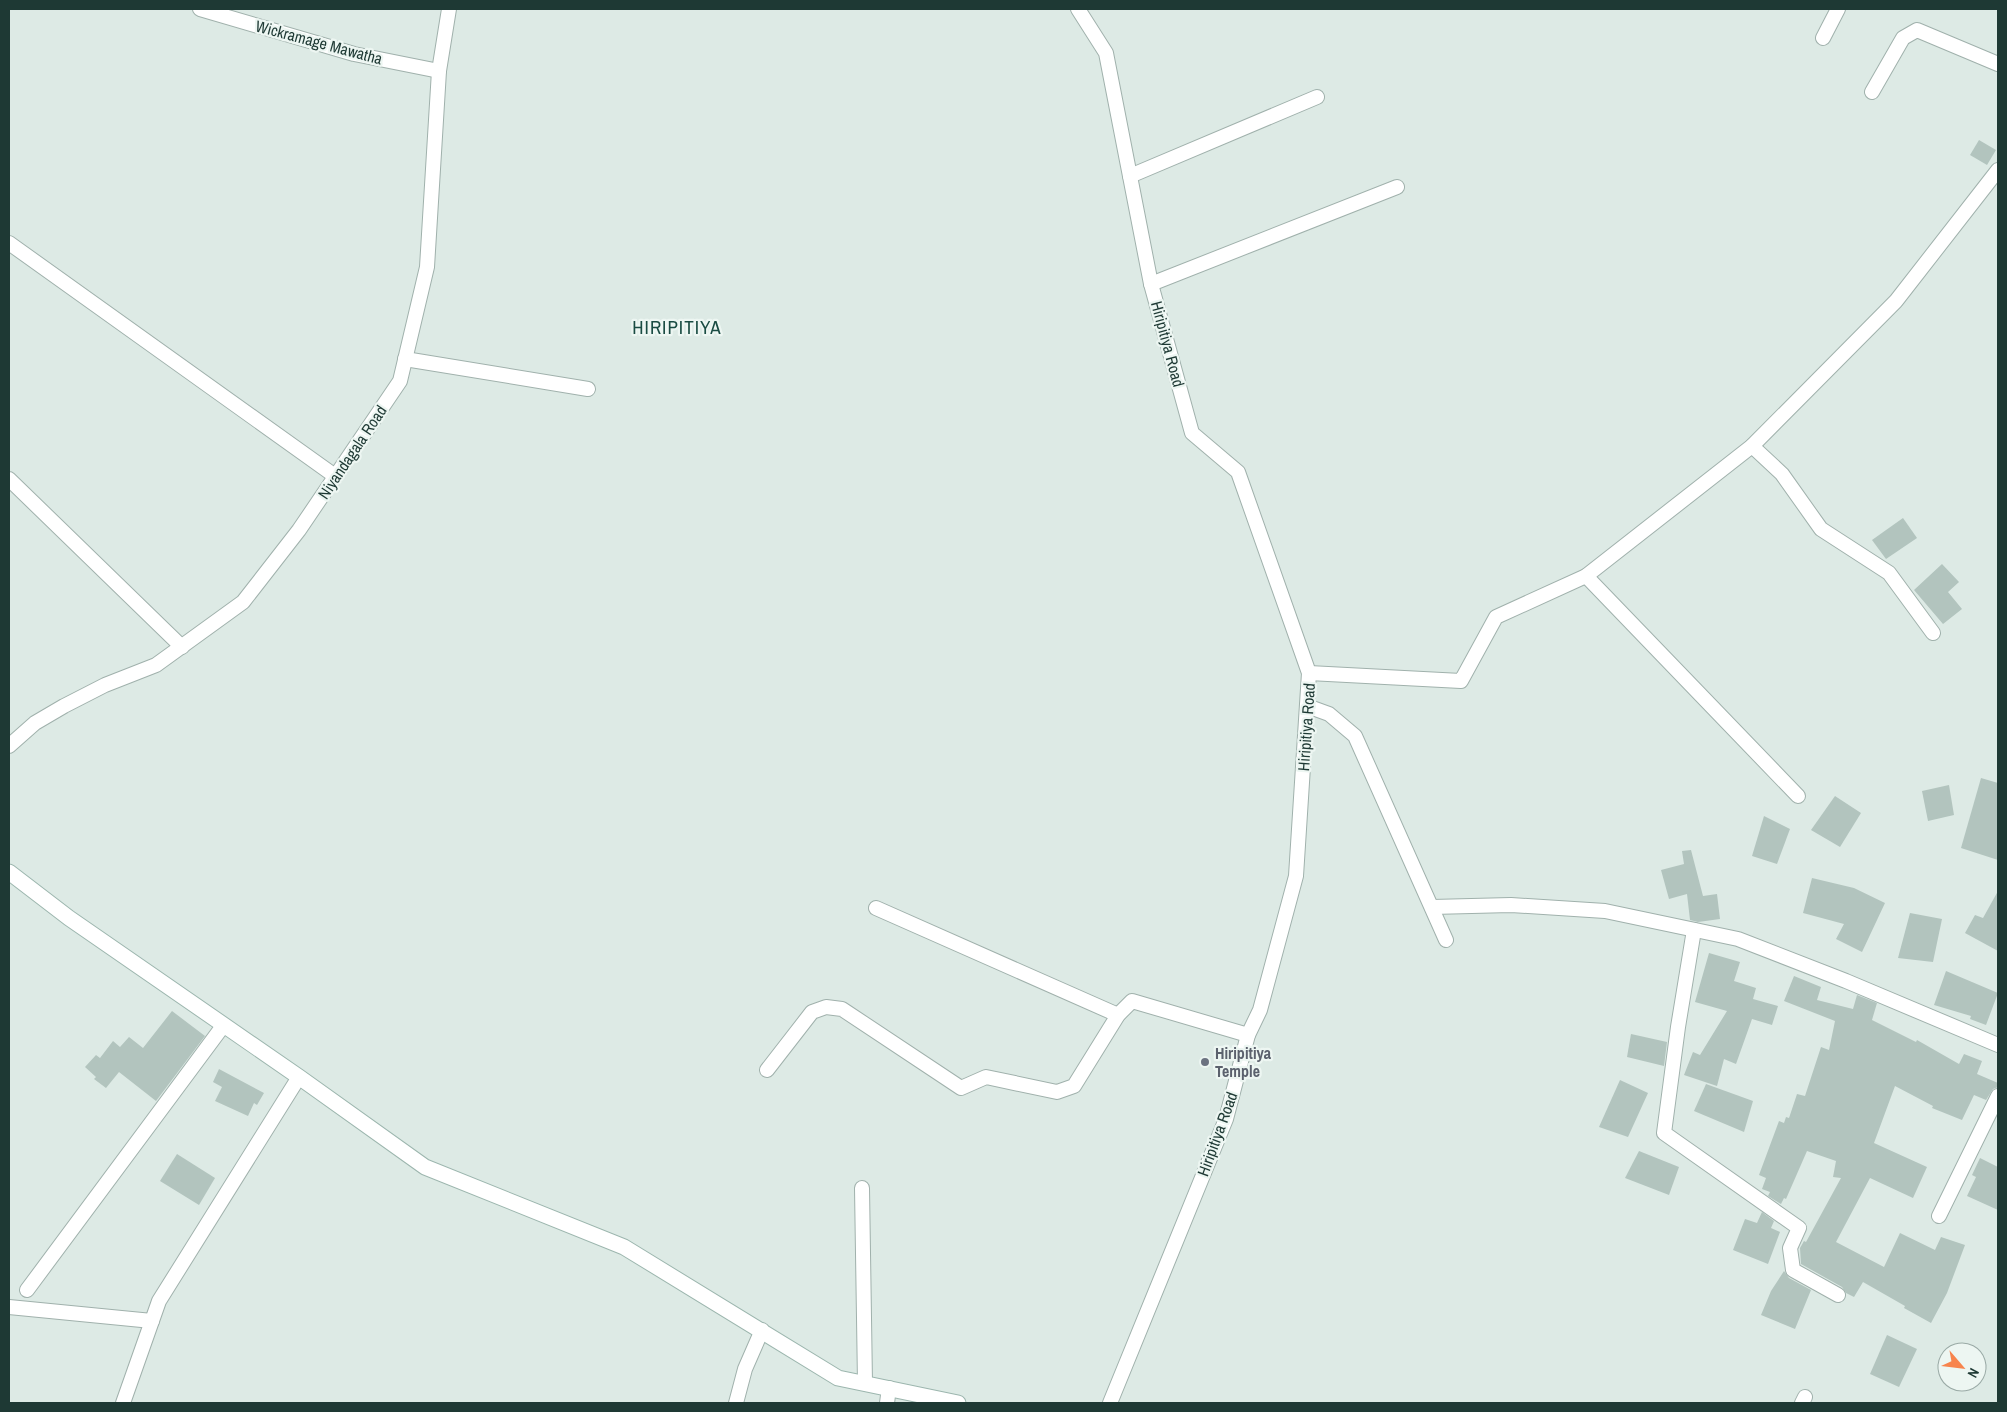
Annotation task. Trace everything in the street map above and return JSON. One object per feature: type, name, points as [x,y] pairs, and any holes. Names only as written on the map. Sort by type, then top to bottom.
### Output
[{"type":"street","name":"Wickramage Mawatha","points":[[200,9],[354,54],[439,71]]},
{"type":"street","name":"Niyandagala Road","points":[[9,746],[35,723],[64,706],[105,685],[156,665],[243,602],[300,530],[400,381],[427,267],[439,71],[449,9]]},
{"type":"street","name":"Hiripitiya Road","points":[[1078,9],[1106,53],[1152,284],[1192,433],[1238,472],[1309,673],[1296,876],[1260,1010],[1248,1036],[1226,1119],[1110,1403]]},
{"type":"street","points":[[1823,38],[1838,9]]},
{"type":"street","points":[[1872,92],[1903,38],[1917,30],[1998,64]]},
{"type":"street","points":[[1130,176],[1317,96]]},
{"type":"street","points":[[1309,673],[1461,682],[1496,617],[1586,576],[1752,446],[1896,302],[1998,170]]},
{"type":"street","points":[[1152,284],[1397,188]]},
{"type":"street","points":[[9,243],[336,476]]},
{"type":"street","points":[[405,359],[588,388]]},
{"type":"street","points":[[1752,446],[1782,474],[1821,529],[1889,573],[1933,633]]},
{"type":"street","points":[[9,480],[182,647]]},
{"type":"street","points":[[1586,576],[1798,796]]},
{"type":"street","points":[[1307,706],[1329,714],[1355,736],[1446,940]]},
{"type":"street","points":[[9,872],[69,918],[299,1077],[425,1167],[624,1247],[838,1378],[958,1403]]},
{"type":"street","points":[[1432,907],[1511,905],[1605,911],[1738,939],[1846,981],[1998,1045]]},
{"type":"street","points":[[876,908],[1118,1015]]},
{"type":"street","points":[[1694,930],[1678,1026],[1664,1133],[1799,1228],[1790,1248],[1793,1270],[1838,1296]]},
{"type":"street","points":[[768,1070],[812,1012],[826,1007],[842,1009],[961,1088],[986,1077],[1057,1092],[1074,1086],[1118,1015],[1132,1001],[1248,1036]]},
{"type":"street","points":[[27,1290],[224,1026]]},
{"type":"street","points":[[124,1403],[158,1301],[299,1077]]},
{"type":"street","points":[[1939,1216],[1998,1096]]},
{"type":"street","points":[[862,1188],[865,1383]]},
{"type":"street","points":[[9,1307],[152,1320]]},
{"type":"street","points":[[736,1403],[745,1369],[762,1330]]},
{"type":"street","points":[[887,1403],[889,1388]]},
{"type":"building","points":[[1979,140],[1996,150],[1987,165],[1970,155]]},
{"type":"building","points":[[1903,518],[1917,538],[1886,559],[1872,540]]},
{"type":"building","points":[[1942,564],[1959,582],[1948,592],[1962,609],[1943,624],[1914,590]]},
{"type":"building","points":[[1981,778],[1998,783],[1998,860],[1961,848]]},
{"type":"building","points":[[1949,785],[1954,815],[1928,821],[1922,791]]},
{"type":"building","points":[[1835,796],[1861,813],[1840,847],[1811,830]]},
{"type":"building","points":[[1764,816],[1790,829],[1777,864],[1752,856]]},
{"type":"building","points":[[1691,850],[1703,896],[1717,894],[1720,919],[1698,922],[1690,920],[1687,894],[1669,899],[1661,870],[1684,864],[1682,851]]},
{"type":"building","points":[[1812,878],[1854,888],[1885,903],[1862,952],[1836,939],[1844,924],[1803,913]]},
{"type":"building","points":[[1998,891],[1998,951],[1965,933],[1975,915],[1983,918]]},
{"type":"building","points":[[1910,913],[1942,919],[1933,962],[1898,958]]},
{"type":"building","points":[[1709,953],[1740,962],[1734,981],[1756,988],[1753,999],[1778,1006],[1772,1025],[1752,1019],[1736,1064],[1724,1059],[1717,1086],[1684,1075],[1693,1052],[1700,1055],[1727,1011],[1695,1002]]},
{"type":"building","points":[[1946,971],[1998,993],[1986,1025],[1970,1019],[1971,1016],[1934,1005]]},
{"type":"building","points":[[1794,976],[1821,987],[1817,1000],[1853,1009],[1857,995],[1877,1003],[1872,1020],[1916,1042],[1917,1040],[1959,1064],[1964,1054],[1982,1061],[1977,1074],[1998,1083],[1998,1087],[1993,1089],[1986,1100],[1974,1095],[1962,1120],[1932,1108],[1933,1106],[1895,1086],[1874,1143],[1927,1167],[1913,1198],[1870,1178],[1836,1242],[1884,1267],[1900,1233],[1935,1250],[1941,1237],[1965,1245],[1947,1293],[1931,1323],[1863,1282],[1854,1297],[1846,1293],[1842,1287],[1801,1264],[1800,1248],[1804,1241],[1806,1242],[1841,1178],[1833,1177],[1836,1161],[1807,1151],[1786,1199],[1784,1198],[1781,1204],[1768,1196],[1770,1192],[1762,1189],[1766,1178],[1759,1175],[1779,1121],[1784,1123],[1786,1117],[1789,1118],[1797,1094],[1805,1096],[1821,1047],[1829,1050],[1835,1021],[1784,1001]]},
{"type":"building","points":[[172,1011],[205,1036],[156,1101],[119,1072],[106,1088],[94,1079],[96,1077],[85,1067],[96,1055],[100,1058],[113,1041],[120,1047],[129,1037],[143,1048]]},
{"type":"building","points":[[1631,1034],[1667,1042],[1664,1066],[1627,1057]]},
{"type":"building","points":[[219,1069],[264,1093],[257,1105],[254,1103],[248,1116],[215,1101],[222,1087],[213,1082]]},
{"type":"building","points":[[1620,1080],[1648,1093],[1628,1137],[1599,1127]]},
{"type":"building","points":[[1706,1084],[1753,1101],[1744,1132],[1694,1111]]},
{"type":"building","points":[[1639,1151],[1679,1167],[1669,1195],[1625,1178]]},
{"type":"building","points":[[177,1154],[215,1178],[199,1205],[160,1181]]},
{"type":"building","points":[[1980,1158],[1998,1167],[1998,1210],[1967,1196],[1976,1177],[1972,1175]]},
{"type":"building","points":[[1762,1212],[1774,1221],[1771,1228],[1780,1232],[1768,1264],[1733,1250],[1745,1219],[1757,1223]]},
{"type":"building","points":[[1784,1271],[1789,1278],[1811,1290],[1795,1329],[1761,1315],[1771,1291]]},
{"type":"building","points":[[1887,1335],[1917,1349],[1899,1387],[1870,1374]]},
{"type":"place","name":"Hiripitiya Temple","points":[[1205,1062]]},
{"type":"district","name":"HIRIPITIYA","points":[[677,327]]}]
